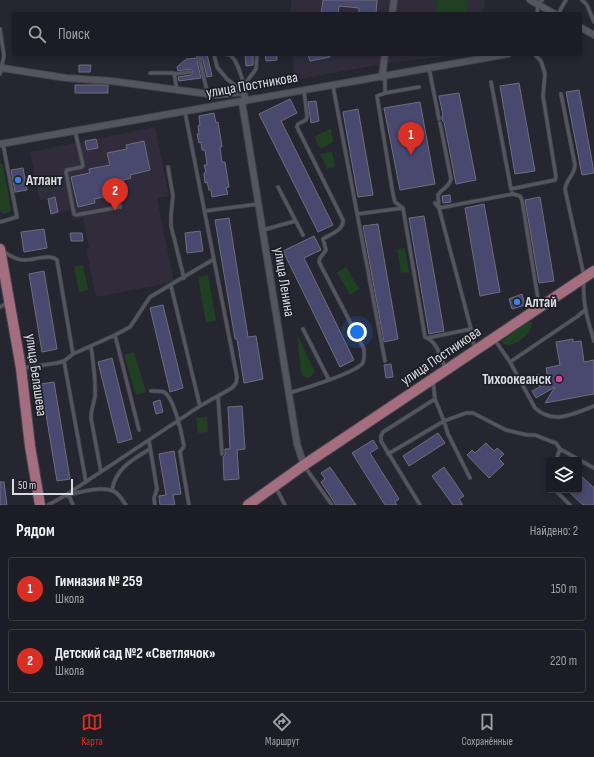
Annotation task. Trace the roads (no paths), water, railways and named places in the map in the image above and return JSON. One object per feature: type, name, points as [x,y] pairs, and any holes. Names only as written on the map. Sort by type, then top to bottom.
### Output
[{"type":"main road","name":"улица Белашева","points":[[0,249],[21,368],[30,446],[40,505]]},
{"type":"main road","name":"улица Постникова","points":[[304,465],[594,271]]},
{"type":"main road","points":[[248,505],[304,465]]},
{"type":"street","points":[[392,12],[394,0]]},
{"type":"street","points":[[530,0],[540,2],[554,12]]},
{"type":"street","points":[[582,28],[594,35]]},
{"type":"street","points":[[384,77],[385,56]]},
{"type":"street","name":"улица Постникова","points":[[2,144],[497,56]]},
{"type":"street","points":[[1,70],[66,78],[111,81],[215,94],[243,92]]},
{"type":"street","name":"улица Ленина","points":[[243,92],[289,393],[298,448],[304,465]]},
{"type":"lane","points":[[558,12],[566,0]]},
{"type":"lane","points":[[582,0],[587,5],[594,22]]},
{"type":"lane","points":[[537,12],[540,2]]},
{"type":"lane","points":[[0,30],[4,56],[1,70]]},
{"type":"lane","points":[[214,56],[217,67],[227,79],[243,92]]},
{"type":"lane","points":[[231,56],[240,71],[244,85],[243,92]]},
{"type":"lane","points":[[244,85],[256,69],[257,56]]},
{"type":"lane","points":[[511,189],[551,182],[555,180],[556,177],[543,96],[545,74],[541,61],[536,56]]},
{"type":"lane","points":[[200,61],[207,90],[215,94]]},
{"type":"lane","points":[[429,68],[439,119]]},
{"type":"lane","points":[[150,73],[171,72],[175,74],[190,72]]},
{"type":"lane","points":[[175,74],[177,90]]},
{"type":"lane","points":[[384,77],[385,93]]},
{"type":"lane","points":[[491,82],[513,194]]},
{"type":"lane","points":[[333,86],[385,361]]},
{"type":"lane","points":[[419,87],[385,93],[377,96],[377,99],[393,194],[395,202],[403,208],[424,335],[432,340],[444,365]]},
{"type":"lane","points":[[289,393],[329,380],[361,365],[363,362],[364,349],[320,262],[320,258],[326,250],[323,240],[341,228],[344,224],[297,127],[298,124],[306,120],[307,116],[304,91]]},
{"type":"lane","points":[[561,94],[575,165],[575,172],[567,180],[565,189],[585,277],[583,295],[585,310],[594,341]]},
{"type":"lane","points":[[48,505],[179,422],[200,406],[232,388],[236,383],[238,377],[185,112]]},
{"type":"lane","points":[[440,123],[451,179],[447,187],[438,195],[439,208],[474,345]]},
{"type":"lane","points":[[76,132],[83,165],[67,170],[66,172],[74,214],[76,215],[120,207],[115,185]]},
{"type":"lane","points":[[0,222],[17,217],[2,144]]},
{"type":"lane","points":[[168,167],[173,196],[171,226],[184,278]]},
{"type":"lane","points":[[278,187],[303,235]]},
{"type":"lane","points":[[439,208],[513,194],[520,196],[522,200],[540,308]]},
{"type":"lane","points":[[435,203],[439,208]]},
{"type":"lane","points":[[205,211],[259,204]]},
{"type":"lane","points":[[357,214],[403,208]]},
{"type":"lane","points":[[263,230],[295,221]]},
{"type":"lane","points":[[0,249],[24,260],[52,257],[57,260],[73,354]]},
{"type":"lane","points":[[21,368],[57,364],[73,354],[130,328],[150,297],[171,286],[214,259]]},
{"type":"lane","points":[[171,286],[200,406]]},
{"type":"lane","points":[[0,307],[10,301]]},
{"type":"lane","points":[[510,362],[585,310]]},
{"type":"lane","points":[[303,329],[329,380]]},
{"type":"lane","points":[[427,338],[471,329]]},
{"type":"lane","points":[[116,335],[139,430]]},
{"type":"lane","points":[[494,339],[510,362],[535,408],[541,414],[553,417],[562,417],[594,406]]},
{"type":"lane","points":[[91,346],[95,393],[91,418],[101,472]]},
{"type":"lane","points":[[64,361],[86,482]]},
{"type":"lane","points":[[433,380],[435,399],[448,434],[470,478]]},
{"type":"lane","points":[[151,391],[164,392],[168,396],[179,422],[184,446],[180,452],[190,505]]},
{"type":"lane","points":[[218,397],[222,454]]},
{"type":"lane","points":[[414,505],[419,503],[380,441],[383,432],[435,399]]},
{"type":"lane","points":[[388,454],[444,422],[466,413],[473,412],[506,430],[527,435],[535,435],[556,443],[560,449],[594,468]]},
{"type":"lane","points":[[149,441],[157,489],[154,498],[156,505]]},
{"type":"lane","points":[[112,490],[118,473],[130,462],[150,449]]},
{"type":"lane","points":[[557,457],[560,449]]},
{"type":"lane","points":[[304,465],[332,505]]},
{"type":"lane","points":[[275,487],[285,505]]},
{"type":"lane","points":[[66,495],[87,490],[112,490],[120,496],[126,505]]},
{"type":"lane","points":[[558,493],[570,505]]},
{"type":"lane","points":[[66,495],[70,498],[73,505]]},
{"type":"place","name":"Гимназия № 259","points":[[411,155]]},
{"type":"place","name":"Атлант","points":[[18,180]]},
{"type":"place","name":"Детский сад №2 «Светлячок»","points":[[115,211]]},
{"type":"place","name":"Алтай","points":[[517,302]]},
{"type":"place","name":"Тихоокеанск","points":[[559,379]]}]
